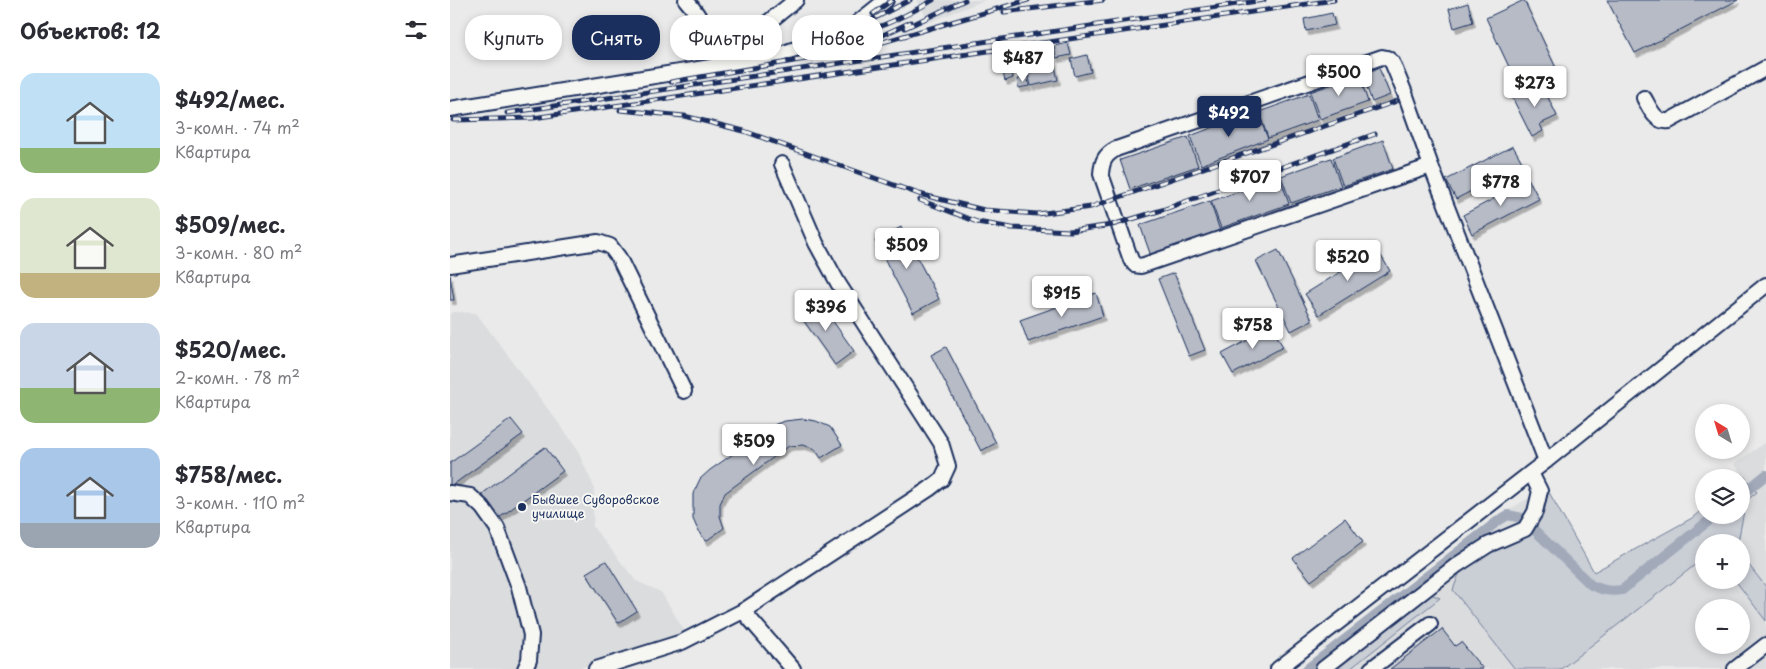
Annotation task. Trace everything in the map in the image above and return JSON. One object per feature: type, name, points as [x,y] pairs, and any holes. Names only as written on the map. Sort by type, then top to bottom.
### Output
[{"type":"street","points":[[686,0],[695,15]]},
{"type":"street","points":[[777,15],[796,0]]},
{"type":"street","points":[[782,54],[828,38],[856,24],[886,0]]},
{"type":"street","points":[[1431,166],[1141,266],[1131,260],[1101,174],[1102,163],[1107,154],[1116,149],[1382,57],[1387,58],[1392,62],[1406,96],[1431,166],[1546,461]]},
{"type":"street","points":[[450,109],[719,60]]},
{"type":"street","points":[[1644,98],[1657,119],[1664,122],[1669,121],[1766,68]]},
{"type":"street","points":[[596,669],[682,642],[743,612],[942,480],[948,466],[941,443],[838,283],[816,243],[782,164]]},
{"type":"street","points":[[450,264],[598,242],[610,246],[619,258],[684,391]]},
{"type":"street","points":[[1278,669],[1531,473],[1766,285]]},
{"type":"street","points":[[1324,669],[1457,565],[1488,545],[1526,529],[1535,512],[1540,491],[1531,473]]},
{"type":"street","points":[[450,493],[470,496],[482,507],[497,528],[519,587],[530,635],[528,660],[525,669]]},
{"type":"street","points":[[743,612],[793,669]]},
{"type":"street","points":[[1371,669],[1430,624]]},
{"type":"street","points":[[1735,669],[1766,645]]},
{"type":"shaded area","points":[[916,0],[985,0],[930,22]]},
{"type":"shaded area","name":"Бывшее Суворовское училище","points":[[454,312],[476,313],[575,445],[594,487],[593,527],[636,581],[661,592],[685,632],[659,643],[576,669],[450,669],[450,314]]},
{"type":"shaded area","points":[[1766,442],[1766,669],[1306,669],[1493,520],[1546,487],[1594,572],[1695,516],[1695,524],[1750,524],[1750,469],[1738,469],[1734,464],[1741,459],[1750,459],[1750,453]]},
{"type":"shaded area","points":[[1750,484],[1757,492],[1750,498]]},
{"type":"shaded area","points":[[1546,487],[1594,572],[1695,516],[1695,524],[1742,524],[1740,534],[1695,534],[1695,565],[1561,669],[1515,669],[1453,590],[1460,571],[1473,561],[1536,525],[1544,510]]},
{"type":"shaded area","points":[[1750,567],[1766,587],[1766,621],[1742,589],[1750,589]]},
{"type":"shaded area","points":[[1431,594],[1440,598],[1350,669],[1336,669]]},
{"type":"building","points":[[1524,0],[1556,68],[1518,86],[1486,18]]},
{"type":"building","points":[[1607,0],[1738,0],[1635,53]]},
{"type":"building","points":[[1468,3],[1473,22],[1454,28],[1449,9]]},
{"type":"building","points":[[1332,13],[1335,25],[1306,31],[1304,19]]},
{"type":"building","points":[[1068,43],[1071,55],[1056,58],[1054,46]]},
{"type":"building","points":[[1050,45],[1058,80],[1031,86],[1028,73],[1041,70],[1038,55],[1029,57],[1027,50]]},
{"type":"building","points":[[1022,52],[1025,64],[1011,66],[1009,54]]},
{"type":"building","points":[[1007,53],[1013,78],[1005,81],[999,56]]},
{"type":"building","points":[[1087,55],[1091,72],[1075,76],[1071,59]]},
{"type":"building","points":[[1379,68],[1390,95],[1372,102],[1362,74]]},
{"type":"building","points":[[1359,75],[1368,102],[1320,119],[1310,92]]},
{"type":"building","points":[[1028,77],[1029,86],[1018,88],[1017,79]]},
{"type":"building","points":[[1541,83],[1557,116],[1540,124],[1543,131],[1532,137],[1512,97]]},
{"type":"building","points":[[1309,94],[1318,120],[1268,138],[1259,112]]},
{"type":"building","points":[[1257,111],[1268,139],[1201,165],[1190,136]]},
{"type":"building","points":[[1188,137],[1198,166],[1130,189],[1120,160]]},
{"type":"building","points":[[1383,140],[1393,169],[1343,186],[1333,158]]},
{"type":"building","points":[[1513,146],[1523,164],[1456,199],[1446,180]]},
{"type":"building","points":[[1331,158],[1341,186],[1291,203],[1281,176]]},
{"type":"building","points":[[1280,177],[1289,204],[1221,228],[1211,201]]},
{"type":"building","points":[[1529,180],[1539,199],[1472,234],[1463,215]]},
{"type":"building","points":[[1210,201],[1220,231],[1151,256],[1140,225]]},
{"type":"building","points":[[901,227],[939,299],[913,313],[875,241]]},
{"type":"building","points":[[1377,249],[1390,271],[1319,315],[1305,294]]},
{"type":"building","points":[[1278,250],[1312,320],[1291,331],[1256,261]]},
{"type":"building","points":[[1174,273],[1205,350],[1189,356],[1158,279]]},
{"type":"building","points":[[450,275],[454,300],[450,300]]},
{"type":"building","points":[[1096,293],[1103,316],[1028,342],[1020,320]]},
{"type":"building","points":[[818,300],[854,351],[835,365],[799,314]]},
{"type":"building","points":[[1272,327],[1283,347],[1233,374],[1222,354]]},
{"type":"building","points":[[946,347],[996,443],[981,451],[931,355]]},
{"type":"building","points":[[511,419],[523,434],[450,487],[450,463]]},
{"type":"building","points":[[803,419],[816,421],[830,427],[842,445],[821,458],[815,449],[803,445],[789,446],[725,493],[720,504],[720,516],[724,528],[706,541],[693,519],[693,494],[700,479],[776,424]]},
{"type":"building","points":[[545,447],[563,471],[499,518],[482,494]]},
{"type":"building","points":[[1345,518],[1363,542],[1311,581],[1293,558]]},
{"type":"building","points":[[606,561],[637,611],[618,623],[586,573]]},
{"type":"building","points":[[1442,629],[1455,646],[1461,642],[1483,669],[1390,669]]},
{"type":"waterway","points":[[1750,488],[1766,475]]},
{"type":"waterway","points":[[1307,669],[1508,515],[1522,518],[1591,585],[1614,591],[1622,590],[1705,524]]},
{"type":"railway","points":[[873,14],[892,0]]},
{"type":"railway","points":[[881,15],[910,0]]},
{"type":"railway","points":[[883,25],[933,0]]},
{"type":"railway","points":[[905,28],[965,0]]},
{"type":"railway","points":[[671,82],[829,55],[883,42],[1028,0]]},
{"type":"railway","points":[[1004,12],[1103,0]]},
{"type":"railway","points":[[507,113],[1264,0]]},
{"type":"railway","points":[[453,120],[533,118],[1334,0]]},
{"type":"railway","points":[[883,35],[911,22]]},
{"type":"railway","points":[[620,110],[684,116],[744,131],[919,194],[984,210],[1037,214],[1091,207],[1397,101]]},
{"type":"railway","points":[[920,200],[977,222],[1012,228],[1070,231],[1112,225],[1162,210],[1375,134]]},
{"type":"place","name":"Бывшее Суворовское училище","points":[[522,507]]}]
